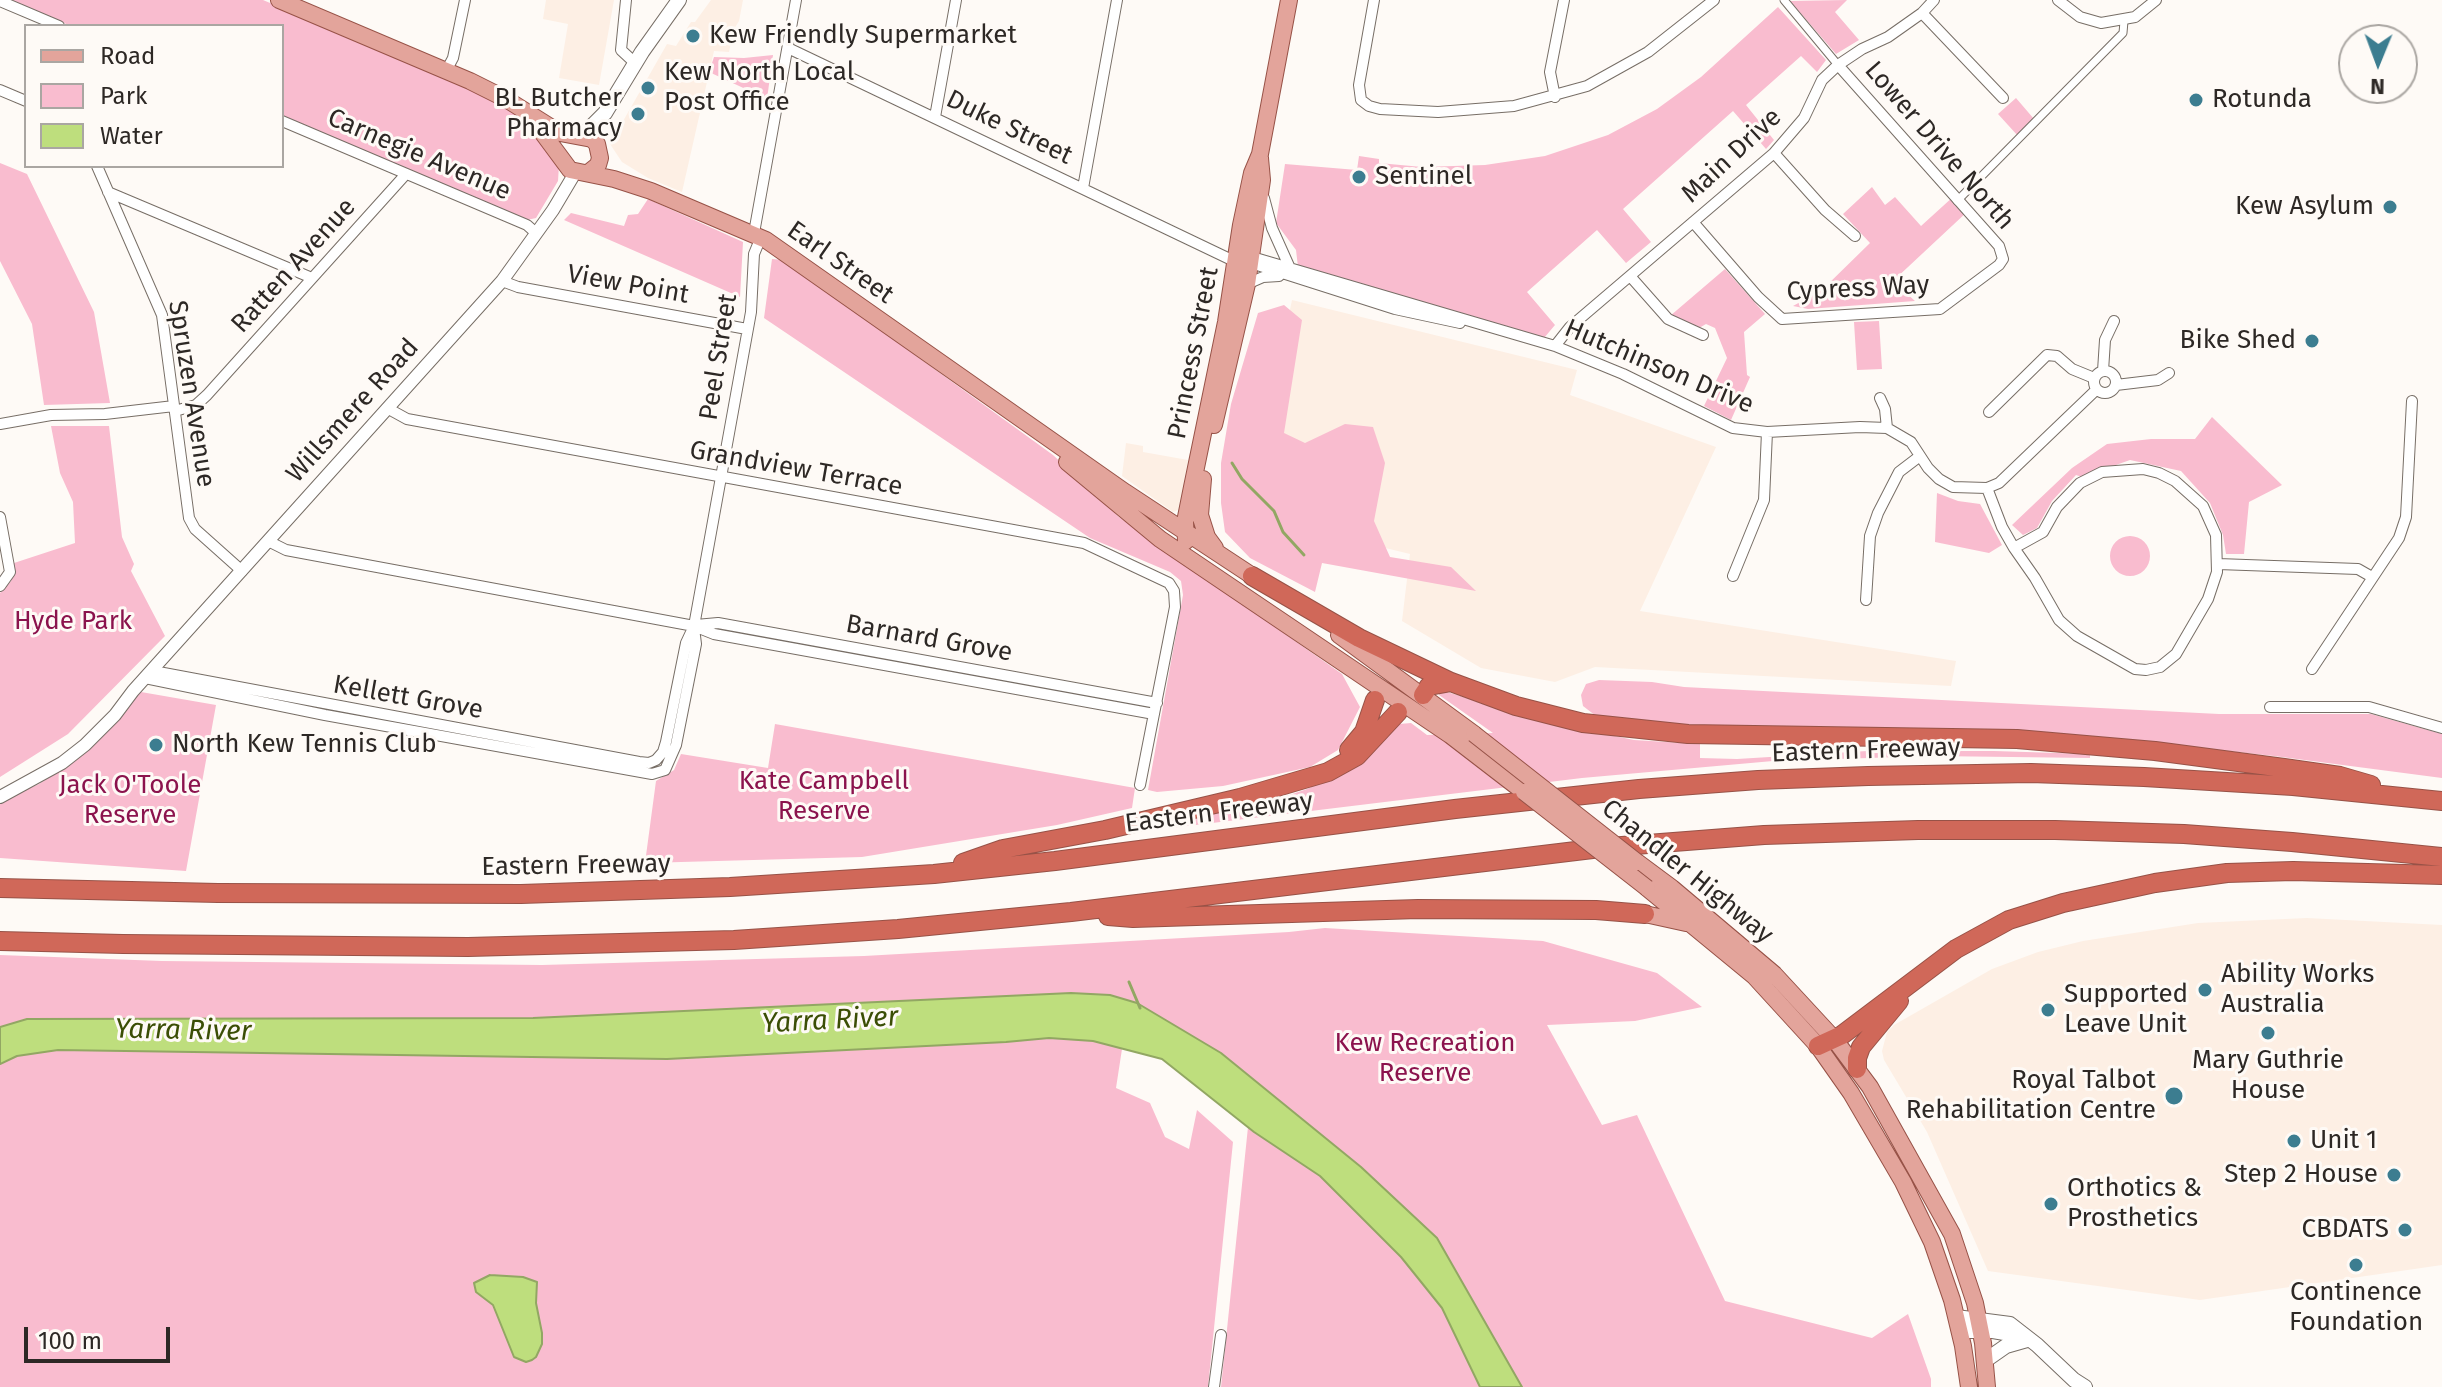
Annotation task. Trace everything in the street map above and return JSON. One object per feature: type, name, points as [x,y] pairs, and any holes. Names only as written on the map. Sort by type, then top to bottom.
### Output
[{"type":"highway","points":[[1252,576],[1359,638],[1451,682],[1545,714],[1583,723],[1643,731],[1726,735],[2017,739],[2155,751],[2340,776],[2404,796]]},
{"type":"highway","points":[[1423,695],[1429,686],[1451,682]]},
{"type":"highway","points":[[1308,779],[1331,765],[1355,744],[1364,732],[1374,692]]},
{"type":"highway","points":[[934,874],[1003,849],[1158,818],[1328,772],[1357,756],[1402,709]]},
{"type":"highway","name":"Eastern Freeway","points":[[0,888],[521,894],[730,887],[934,874],[1455,809],[1758,780],[2031,773],[2279,785],[2442,801]]},
{"type":"highway","points":[[0,941],[286,947],[594,945],[898,929],[1071,912],[1609,847],[1764,835],[2055,830],[2261,840],[2442,857]]},
{"type":"highway","points":[[1826,1043],[1956,949],[2009,920],[2063,903],[2123,888],[2191,877],[2258,871],[2442,875]]},
{"type":"highway","points":[[1071,912],[1133,918],[1418,909],[1596,910],[1647,896]]},
{"type":"highway","points":[[1857,1069],[1861,1047],[1918,977]]},
{"type":"main road","points":[[279,0],[304,5],[506,99],[560,133],[578,137]]},
{"type":"main road","points":[[575,168],[566,148],[605,113],[679,0]]},
{"type":"main road","name":"Princess Street","points":[[1221,556],[1207,537],[1200,515],[1201,488],[1247,284],[1244,258],[1252,173],[1260,154],[1289,0]]},
{"type":"main road","points":[[575,168],[598,165],[606,120],[625,94],[658,31]]},
{"type":"main road","points":[[527,112],[575,168]]},
{"type":"main road","name":"Earl Street","points":[[578,137],[599,148],[620,171],[651,191]]},
{"type":"main road","name":"Princess Street","points":[[1194,561],[1184,532],[1262,180],[1260,154]]},
{"type":"main road","name":"Earl Street","points":[[575,168],[651,191],[757,235],[1184,532]]},
{"type":"main road","name":"Earl Street","points":[[989,397],[1125,512],[1194,561]]},
{"type":"main road","name":"Chandler Highway","points":[[1184,532],[1376,660],[1423,695],[1672,888],[1738,942],[1805,1006],[1903,1182],[1932,1242],[1957,1324],[1969,1387]]},
{"type":"main road","name":"Chandler Highway","points":[[1194,561],[1374,692],[1450,735],[1647,896],[1691,925],[1754,976],[1787,1011],[1857,1069],[1947,1222],[1974,1296],[1986,1360],[1987,1387]]},
{"type":"main road","points":[[1402,709],[1423,695]]},
{"type":"main road","points":[[1637,862],[1647,896]]},
{"type":"main road","points":[[1957,1324],[2007,1323],[2085,1387]]},
{"type":"main road","points":[[1986,1360],[2006,1346],[2029,1338]]},
{"type":"street","points":[[450,72],[459,62],[459,35],[465,0]]},
{"type":"street","points":[[626,0],[621,50],[635,63]]},
{"type":"street","name":"Peel Street","points":[[656,760],[666,742],[686,643],[694,626],[722,478],[752,299],[754,254],[796,0]]},
{"type":"street","points":[[935,117],[956,0]]},
{"type":"street","points":[[1083,188],[1117,0]]},
{"type":"street","points":[[1374,0],[1359,85],[1361,100],[1380,109],[1438,112],[1495,109],[1555,97],[1587,86],[1630,64],[1714,0]]},
{"type":"street","points":[[1555,97],[1550,72],[1564,0]]},
{"type":"street","points":[[1784,0],[1838,65]]},
{"type":"street","name":"Main Drive","points":[[1555,346],[1570,327],[1774,153],[1804,118],[1822,80],[1838,65],[1888,37],[1922,13],[1934,0]]},
{"type":"street","points":[[2058,0],[2092,22],[2124,21],[2135,17],[2156,0]]},
{"type":"street","points":[[0,1],[54,24]]},
{"type":"street","points":[[1922,13],[2003,98]]},
{"type":"street","points":[[1957,201],[2123,33],[2124,21]]},
{"type":"street","name":"Duke Street","points":[[788,48],[1211,247],[1225,258],[1244,258]]},
{"type":"street","name":"Lower Drive North","points":[[1838,65],[1999,246],[2003,259]]},
{"type":"street","points":[[0,90],[24,100]]},
{"type":"street","name":"Carnegie Avenue","points":[[284,122],[527,225],[536,233]]},
{"type":"street","points":[[1774,153],[1825,210],[1855,236]]},
{"type":"street","name":"Spruzen Avenue","points":[[98,168],[162,315],[191,525],[242,571]]},
{"type":"street","name":"Willsmere Road","points":[[128,697],[502,281],[536,233],[575,168]]},
{"type":"street","name":"Ratten Avenue","points":[[174,408],[189,408],[202,400],[406,174]]},
{"type":"street","points":[[1262,180],[1265,206],[1291,272]]},
{"type":"street","points":[[108,192],[312,278]]},
{"type":"street","name":"Cypress Way","points":[[1693,222],[1765,305],[1782,319],[1940,309],[2003,259]]},
{"type":"street","name":"Hutchinson Drive","points":[[1244,258],[1395,309],[1479,325],[1555,346],[1623,374],[1733,428],[1767,432],[1871,426],[1887,428]]},
{"type":"street","name":"Hutchinson Drive","points":[[1247,284],[1263,277],[1291,272]]},
{"type":"street","points":[[1630,276],[1668,319],[1703,335]]},
{"type":"street","name":"View Point","points":[[502,281],[531,290],[747,329]]},
{"type":"street","points":[[1880,398],[1887,428],[1911,442],[1939,479],[1953,487],[1987,488],[2012,473],[2096,390],[2105,340],[2114,321]]},
{"type":"street","points":[[1989,411],[2047,355],[2057,356],[2072,369],[2113,374],[2116,385]]},
{"type":"street","points":[[2096,390],[2105,394],[2116,385],[2158,380],[2169,373]]},
{"type":"street","points":[[2312,669],[2399,538],[2406,517],[2412,401]]},
{"type":"street","points":[[0,424],[51,415],[174,408]]},
{"type":"street","name":"Grandview Terrace","points":[[387,408],[407,419],[1084,543],[1169,583],[1174,591],[1175,607],[1156,709]]},
{"type":"street","points":[[1733,576],[1764,500],[1767,432]]},
{"type":"street","points":[[1866,600],[1870,536],[1878,513],[1899,472],[1920,456]]},
{"type":"street","points":[[1987,488],[1994,510],[2014,548],[2064,625],[2123,664],[2140,670],[2164,665],[2178,651],[2208,599],[2218,564],[2214,527],[2198,500],[2169,477],[2143,469],[2112,470],[2080,483],[2057,507],[2043,532],[2014,548]]},
{"type":"street","points":[[0,517],[10,572],[0,586]]},
{"type":"street","name":"Barnard Grove","points":[[268,541],[286,550],[694,626],[714,634],[1156,709]]},
{"type":"street","points":[[2218,564],[2358,569],[2372,577]]},
{"type":"street","name":"Peel Street","points":[[641,773],[665,770],[672,759],[696,644],[694,626]]},
{"type":"street","name":"Kellett Grove","points":[[149,674],[624,759],[649,763],[656,760]]},
{"type":"street","name":"Kellett Grove","points":[[149,674],[310,712],[641,773]]},
{"type":"street","points":[[0,788],[36,770],[71,746],[128,697]]},
{"type":"street","points":[[0,797],[53,768],[85,745],[128,697]]},
{"type":"street","points":[[2270,707],[2369,707],[2442,728]]},
{"type":"street","points":[[1140,785],[1156,709]]},
{"type":"street","points":[[1214,1387],[1221,1335]]},
{"type":"shaded area","points":[[546,0],[614,0],[599,85],[559,78],[568,24],[543,19]]},
{"type":"shaded area","points":[[711,0],[743,0],[729,52],[714,51],[682,192],[648,178],[622,162],[610,144],[667,44],[676,46],[691,22],[695,22]]},
{"type":"shaded area","points":[[1292,300],[1577,370],[1570,395],[1716,447],[1640,611],[1956,661],[1951,686],[1595,667],[1555,682],[1481,668],[1402,621],[1410,554],[1247,514]]},
{"type":"shaded area","points":[[1126,443],[1143,446],[1143,452],[1188,460],[1178,510],[1173,512],[1122,476]]},
{"type":"shaded area","name":"Royal Talbot Rehabilitation Centre","points":[[2307,918],[2442,925],[2442,1265],[2200,1300],[1988,1271],[1927,1132],[1884,1060],[1882,1051],[1887,1032],[1894,1025],[1992,969],[2038,952],[2083,941],[2198,923]]},
{"type":"green space","points":[[10,0],[263,0],[455,81],[506,107],[524,120],[559,165],[558,181],[536,218],[527,220],[284,117],[284,24],[66,24]]},
{"type":"green space","points":[[1847,0],[1835,12],[1859,40],[1836,54],[1790,1]]},
{"type":"green space","points":[[1778,7],[1826,60],[1817,72],[1801,56],[1746,105],[1774,140],[1766,149],[1733,111],[1623,209],[1651,242],[1626,263],[1597,230],[1527,292],[1555,325],[1544,338],[1298,267],[1296,250],[1276,223],[1285,164],[1357,170],[1359,156],[1379,159],[1379,163],[1422,167],[1485,165],[1545,156],[1608,135],[1657,109],[1701,77]]},
{"type":"green space","points":[[773,55],[767,99],[709,72],[714,57]]},
{"type":"green space","points":[[2016,98],[2034,119],[2018,136],[1998,114]]},
{"type":"green space","points":[[0,163],[27,174],[94,312],[110,403],[44,405],[32,324],[0,261]]},
{"type":"green space","points":[[1872,187],[1885,205],[1895,197],[1921,226],[1954,196],[1968,211],[1893,281],[1915,301],[1808,309],[1793,306],[1822,290],[1870,243],[1843,214]]},
{"type":"green space","points":[[648,199],[743,242],[740,297],[564,220],[571,213],[624,226],[628,215],[638,214]]},
{"type":"green space","points":[[772,259],[784,260],[1053,455],[1119,517],[1342,674],[1360,707],[1338,750],[1310,767],[1223,786],[1157,792],[1148,790],[1183,595],[1181,581],[1170,572],[1090,538],[764,318]]},
{"type":"green space","points":[[1725,269],[1765,314],[1744,332],[1747,375],[1750,377],[1731,420],[1704,406],[1727,358],[1715,328],[1706,324],[1699,328],[1670,316]]},
{"type":"green space","points":[[1284,305],[1302,320],[1284,433],[1305,443],[1345,424],[1373,427],[1385,463],[1374,521],[1390,557],[1451,567],[1476,591],[1322,563],[1315,592],[1250,558],[1225,532],[1221,463],[1231,404],[1258,313]]},
{"type":"green space","points":[[1879,321],[1882,369],[1857,370],[1854,322]]},
{"type":"green space","points":[[2212,417],[2282,485],[2249,502],[2244,554],[2226,554],[2223,535],[2210,503],[2181,471],[2130,460],[2082,477],[2076,475],[2052,501],[2037,528],[2023,535],[2012,525],[2072,468],[2107,444],[2151,439],[2195,439]]},
{"type":"green space","name":"Hyde Park","points":[[51,426],[109,426],[122,537],[134,564],[131,571],[165,636],[68,734],[0,777],[0,593],[11,581],[14,563],[75,543],[73,502],[60,473]]},
{"type":"green space","points":[[1937,493],[1958,501],[1980,504],[2002,545],[1989,553],[1935,542]]},
{"type":"green space","points":[[2130,536],[2144,542],[2150,556],[2144,570],[2130,576],[2116,570],[2110,556],[2116,542]]},
{"type":"green space","points":[[1599,680],[2219,714],[2371,714],[2442,734],[2442,778],[2108,738],[1983,730],[1714,728],[1596,716],[1583,706],[1581,695],[1586,684]]},
{"type":"green space","points":[[1440,690],[1556,724],[1634,740],[1700,744],[1700,758],[1737,759],[1867,751],[1994,751],[2090,754],[2090,758],[1933,756],[1773,761],[1582,778],[1171,828],[1168,824],[1272,801],[1307,789],[1357,765],[1399,724],[1411,723],[1427,735],[1493,733],[1439,695]]},
{"type":"green space","name":"Jack O'Toole Reserve","points":[[141,692],[216,705],[186,871],[0,858],[0,801],[39,784],[79,757]]},
{"type":"green space","name":"Kate Campbell Reserve","points":[[775,724],[1135,788],[1132,808],[1057,825],[862,857],[645,863],[656,781],[674,770],[681,754],[768,768]]},
{"type":"green space","name":"Kew Recreation Reserve","points":[[1325,928],[1543,941],[1657,973],[1702,1007],[1635,1021],[1547,1025],[1602,1125],[1637,1115],[1725,1301],[1872,1338],[1908,1314],[1931,1379],[1931,1387],[1522,1387],[1437,1238],[1221,1053],[1110,995],[1071,993],[533,1018],[27,1019],[0,1027],[0,955],[162,961],[542,965],[864,956]]},
{"type":"green space","points":[[1049,1038],[1093,1041],[1122,1049],[1116,1088],[1150,1103],[1165,1137],[1189,1149],[1197,1110],[1233,1142],[1208,1387],[0,1387],[0,1064],[17,1056],[58,1050],[667,1059]]},
{"type":"green space","points":[[1248,1127],[1320,1176],[1401,1257],[1442,1308],[1480,1387],[1221,1387]]},
{"type":"water","name":"Yarra River","points":[[1071,993],[1110,995],[1137,1003],[1221,1053],[1361,1167],[1437,1238],[1522,1387],[1480,1387],[1442,1308],[1401,1257],[1320,1176],[1254,1132],[1162,1059],[1093,1041],[1049,1038],[667,1059],[58,1050],[17,1056],[0,1064],[0,1027],[27,1019],[533,1018]]},
{"type":"water","points":[[490,1275],[523,1277],[537,1282],[536,1303],[542,1344],[532,1360],[526,1362],[514,1357],[493,1305],[476,1292],[474,1283]]},
{"type":"waterway","points":[[1232,463],[1242,479],[1274,511],[1283,532],[1304,555]]},
{"type":"waterway","points":[[1129,982],[1140,1008]]},
{"type":"place","name":"Kew Friendly Supermarket","points":[[693,36]]},
{"type":"place","name":"Kew North Local Post Office","points":[[648,88]]},
{"type":"place","name":"Rotunda","points":[[2196,100]]},
{"type":"place","name":"BL Butcher Pharmacy","points":[[638,114]]},
{"type":"place","name":"Sentinel","points":[[1359,177]]},
{"type":"place","name":"Kew Asylum","points":[[2390,207]]},
{"type":"place","name":"Bike Shed","points":[[2312,341]]},
{"type":"place","name":"North Kew Tennis Club","points":[[156,745]]},
{"type":"place","name":"Ability Works Australia","points":[[2205,990]]},
{"type":"place","name":"Supported Leave Unit","points":[[2048,1010]]},
{"type":"place","name":"Mary Guthrie House","points":[[2268,1033]]},
{"type":"place","name":"Royal Talbot Rehabilitation Centre","points":[[2174,1096]]},
{"type":"place","name":"Unit 1","points":[[2294,1141]]},
{"type":"place","name":"Step 2 House","points":[[2394,1175]]},
{"type":"place","name":"Orthotics & Prosthetics","points":[[2051,1204]]},
{"type":"place","name":"CBDATS","points":[[2405,1230]]},
{"type":"place","name":"Continence Foundation","points":[[2356,1265]]}]
